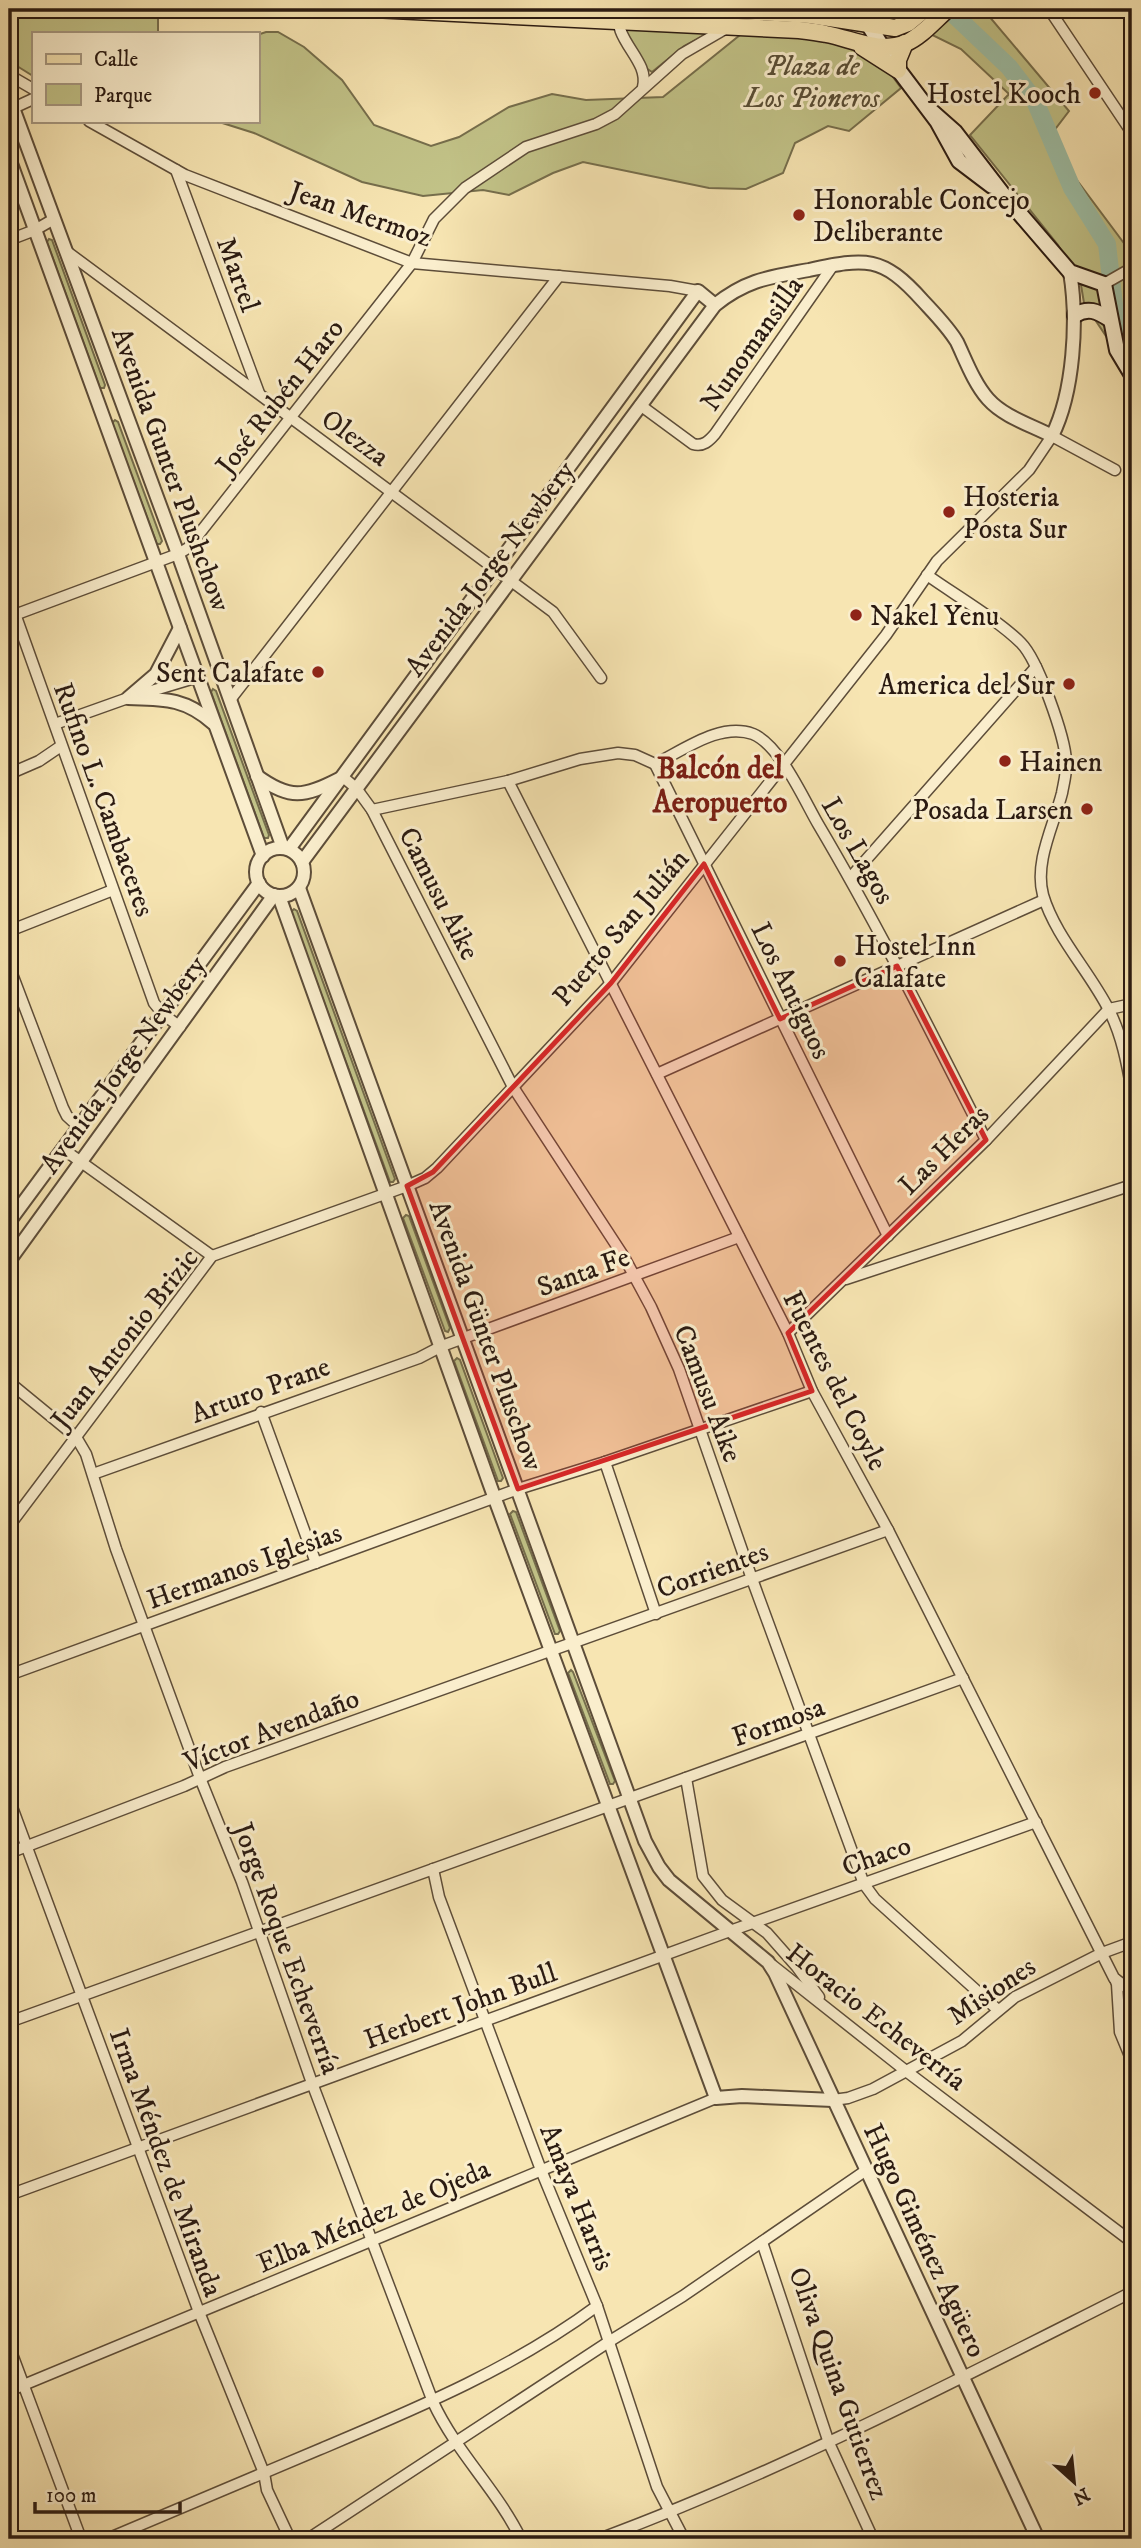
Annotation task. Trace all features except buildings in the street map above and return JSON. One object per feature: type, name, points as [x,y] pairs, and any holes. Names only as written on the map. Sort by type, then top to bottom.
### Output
[{"type":"main road","points":[[373,9],[619,15],[729,27],[813,32],[882,47],[910,34],[948,9]]},
{"type":"main road","points":[[701,9],[798,14],[895,28],[910,34]]},
{"type":"main road","points":[[898,69],[898,60],[925,9]]},
{"type":"main road","points":[[868,24],[929,109],[955,132],[1002,193],[1070,272],[1107,283],[1109,319],[1117,350],[1132,375]]},
{"type":"main road","points":[[856,43],[898,69]]},
{"type":"main road","points":[[1075,315],[1083,310],[1097,311],[1109,319]]},
{"type":"street","points":[[1049,9],[1132,133]]},
{"type":"street","points":[[619,15],[625,40],[643,71],[643,88]]},
{"type":"street","name":"José Rubén Haro","points":[[178,554],[195,540],[412,263],[434,219],[465,188],[526,147],[606,119],[624,107],[691,47],[729,27]]},
{"type":"street","points":[[9,75],[32,88]]},
{"type":"street","points":[[10,105],[32,99]]},
{"type":"street","name":"Avenida Gunter Plushchow","points":[[10,105],[286,849]]},
{"type":"street","name":"Jean Mermoz","points":[[91,122],[176,170],[412,263],[670,286],[698,291],[715,304]]},
{"type":"street","name":"Avenida Gunter Plushchow","points":[[9,158],[262,856]]},
{"type":"street","name":"Martel","points":[[176,170],[259,394]]},
{"type":"street","points":[[9,240],[54,219]]},
{"type":"street","name":"Olezza","points":[[66,251],[511,580],[557,617],[601,678]]},
{"type":"street","points":[[715,304],[733,290],[753,282],[834,264],[858,261],[873,263],[895,273],[946,327],[986,397],[1003,412],[1115,470]]},
{"type":"street","name":"Nunomansilla","points":[[640,405],[688,441],[702,445],[715,434],[834,264]]},
{"type":"street","points":[[1107,283],[1132,268]]},
{"type":"street","name":"Puerto San Julián","points":[[386,1193],[407,1186],[433,1172],[611,983],[886,635],[927,575],[956,540],[1030,470],[1061,418],[1066,397],[1075,315],[1070,272]]},
{"type":"street","points":[[230,700],[559,276]]},
{"type":"street","name":"Avenida Jorge Newbery","points":[[286,849],[342,777],[698,291]]},
{"type":"street","name":"Avenida Jorge Newbery","points":[[302,862],[715,304]]},
{"type":"street","points":[[99,405],[120,398]]},
{"type":"street","points":[[594,433],[611,445]]},
{"type":"street","points":[[12,615],[178,554]]},
{"type":"street","points":[[927,575],[1020,642],[1036,667],[1062,740],[1066,760],[1062,792],[1040,872],[1044,900],[1109,1009],[1126,1055],[1132,1091]]},
{"type":"street","name":"Rufino L. Cambaceres","points":[[9,597],[12,615],[55,724],[154,1003],[163,1014]]},
{"type":"street","points":[[128,698],[156,674],[180,628]]},
{"type":"street","points":[[185,643],[194,631],[208,635]]},
{"type":"street","points":[[850,878],[1036,667]]},
{"type":"street","points":[[55,724],[198,677],[204,680],[213,678],[219,669]]},
{"type":"street","points":[[128,698],[174,700],[192,707],[215,724]]},
{"type":"street","name":"Los Lagos","points":[[655,764],[719,732],[739,731],[756,735],[769,745],[784,764],[850,878],[986,1140]]},
{"type":"street","points":[[9,774],[39,761],[61,746]]},
{"type":"street","points":[[372,810],[508,781],[580,758],[618,753],[635,755],[655,764]]},
{"type":"street","name":"Los Antiguos","points":[[655,764],[888,1236]]},
{"type":"street","points":[[257,776],[282,792],[309,793],[342,777]]},
{"type":"street","name":"Camusu Aike","points":[[342,777],[356,788],[372,810],[513,1087],[636,1275],[679,1369],[752,1579],[864,1884],[875,1899],[998,2010]]},
{"type":"street","name":"Fuentes del Coyle","points":[[508,781],[788,1333],[812,1391],[888,1530],[1114,1978],[1132,1992]]},
{"type":"street","points":[[272,849],[286,849],[302,862],[304,875],[299,888],[287,895],[276,895],[259,883],[257,869],[262,856],[272,849]]},
{"type":"street","name":"Avenida Jorge Newbery","points":[[9,1222],[259,883]]},
{"type":"street","name":"Avenida Günter Pluschow","points":[[299,888],[630,1798]]},
{"type":"street","points":[[9,931],[113,890]]},
{"type":"street","name":"Avenida Jorge Newbery","points":[[9,1261],[276,895]]},
{"type":"street","name":"Avenida Günter Pluschow","points":[[276,895],[608,1806]]},
{"type":"street","points":[[657,1074],[1044,900]]},
{"type":"street","points":[[9,967],[63,1108],[79,1127]]},
{"type":"street","points":[[1109,1009],[1132,1004]]},
{"type":"street","name":"Las Heras","points":[[788,1333],[986,1140],[1109,1009]]},
{"type":"street","points":[[163,1014],[180,1027]]},
{"type":"street","points":[[63,1149],[212,1256]]},
{"type":"street","points":[[842,1280],[1132,1185]]},
{"type":"street","name":"Juan Antonio Brizic","points":[[9,1526],[212,1256],[386,1193]]},
{"type":"street","name":"Santa Fe","points":[[442,1346],[739,1237]]},
{"type":"street","name":"Arturo Prane","points":[[93,1474],[419,1357],[442,1346]]},
{"type":"street","name":"Jorge Roque Echeverría","points":[[9,1382],[76,1437],[93,1474],[116,1549],[200,1777],[242,1882],[312,2083],[433,2402],[455,2442],[508,2515],[521,2539]]},
{"type":"street","name":"Hermanos Iglesias","points":[[9,1675],[518,1489],[812,1391]]},
{"type":"street","points":[[261,1412],[316,1563]]},
{"type":"street","points":[[605,1462],[656,1614]]},
{"type":"street","name":"Corrientes","points":[[551,1651],[888,1530]]},
{"type":"street","name":"Víctor Avendaño","points":[[9,1853],[225,1767],[551,1651]]},
{"type":"street","name":"Formosa","points":[[9,2022],[963,1678]]},
{"type":"street","points":[[686,1778],[703,1876],[722,1900],[779,1945],[826,2007]]},
{"type":"street","name":"Irma Méndez de Miranda","points":[[9,1798],[199,2312],[264,2473],[267,2490],[290,2539]]},
{"type":"street","name":"Horacio Echeverría","points":[[630,1798],[645,1841],[659,1867],[675,1885],[906,2071],[1132,2242]]},
{"type":"street","points":[[608,1806],[716,2098]]},
{"type":"street","name":"Chaco","points":[[730,1931],[1036,1822]]},
{"type":"street","name":"Amaya Harris","points":[[433,1869],[439,1897],[541,2170],[610,2341],[657,2487],[684,2539]]},
{"type":"street","name":"Herbert John Bull","points":[[9,2195],[730,1931]]},
{"type":"street","name":"Misiones","points":[[716,2098],[741,2096],[833,2100],[873,2089],[962,2040],[1015,1997],[1102,1953],[1132,1942]]},
{"type":"street","name":"Hugo Giménez Agüero","points":[[768,1962],[1038,2539]]},
{"type":"street","points":[[1114,1978],[1117,1984],[1121,2032],[1132,2061]]},
{"type":"street","name":"Elba Méndez de Ojeda","points":[[9,2391],[716,2098]]},
{"type":"street","points":[[308,2539],[683,2296],[865,2171]]},
{"type":"street","name":"Oliva Quina Gutierrez","points":[[762,2242],[829,2443],[873,2539]]},
{"type":"street","points":[[599,2539],[671,2513],[829,2443],[1132,2292]]},
{"type":"street","points":[[107,2539],[433,2402],[519,2357],[597,2306]]},
{"type":"street","points":[[9,2346],[81,2539]]},
{"type":"highlighted area","points":[[704,864],[780,1019],[897,966],[986,1140],[788,1333],[812,1391],[518,1489],[407,1186],[433,1172],[611,983]]},
{"type":"green space","points":[[9,9],[158,9],[158,32],[32,32],[32,75],[9,61]]},
{"type":"green space","points":[[869,9],[983,9],[1069,111],[1047,140],[1132,254],[1132,367],[1120,357],[1084,303],[1081,285],[1058,245],[970,135],[1009,94],[961,49],[908,23]]},
{"type":"green space","points":[[626,29],[711,32],[684,46],[652,72],[646,68],[625,32]]},
{"type":"green space","name":"Plaza de Los Pioneros","points":[[745,31],[813,33],[868,55],[890,73],[901,88],[849,131],[828,126],[795,143],[783,173],[746,189],[709,188],[583,162],[553,173],[509,195],[483,190],[423,196],[362,182],[254,133],[219,122],[259,122],[259,34],[266,32],[278,32],[304,47],[342,80],[374,125],[431,146],[459,137],[509,107],[552,94],[586,100],[663,97]]},
{"type":"green space","points":[[52,240],[104,388],[100,388],[47,242]]},
{"type":"green space","points":[[115,420],[162,541],[160,544],[157,544],[112,423]]},
{"type":"green space","points":[[213,689],[216,691],[268,838],[264,838],[211,692]]},
{"type":"green space","points":[[294,909],[297,911],[395,1179],[393,1182],[390,1182],[291,912]]},
{"type":"green space","points":[[409,1216],[450,1328],[448,1332],[445,1331],[403,1218]]},
{"type":"green space","points":[[457,1358],[503,1478],[501,1481],[498,1481],[454,1361]]},
{"type":"green space","points":[[516,1512],[560,1631],[558,1634],[555,1634],[510,1514]]},
{"type":"green space","points":[[571,1670],[615,1781],[613,1784],[610,1784],[568,1673]]},
{"type":"waterway","points":[[948,9],[1009,67],[1035,101],[1072,188],[1107,244],[1116,322],[1132,356]]},
{"type":"place","name":"Hostel Kooch","points":[[1095,93]]},
{"type":"place","name":"Honorable Concejo Deliberante","points":[[799,215]]},
{"type":"place","name":"Hosteria Posta Sur","points":[[949,512]]},
{"type":"place","name":"Nakel Yenu","points":[[856,615]]},
{"type":"place","name":"Sent Calafate","points":[[318,672]]},
{"type":"place","name":"America del Sur","points":[[1069,684]]},
{"type":"place","name":"Hainen","points":[[1005,761]]},
{"type":"place","name":"Posada Larsen","points":[[1087,809]]},
{"type":"place","name":"Hostel Inn Calafate","points":[[840,961]]},
{"type":"district","name":"Balcón del Aeropuerto","points":[[720,785]]}]
